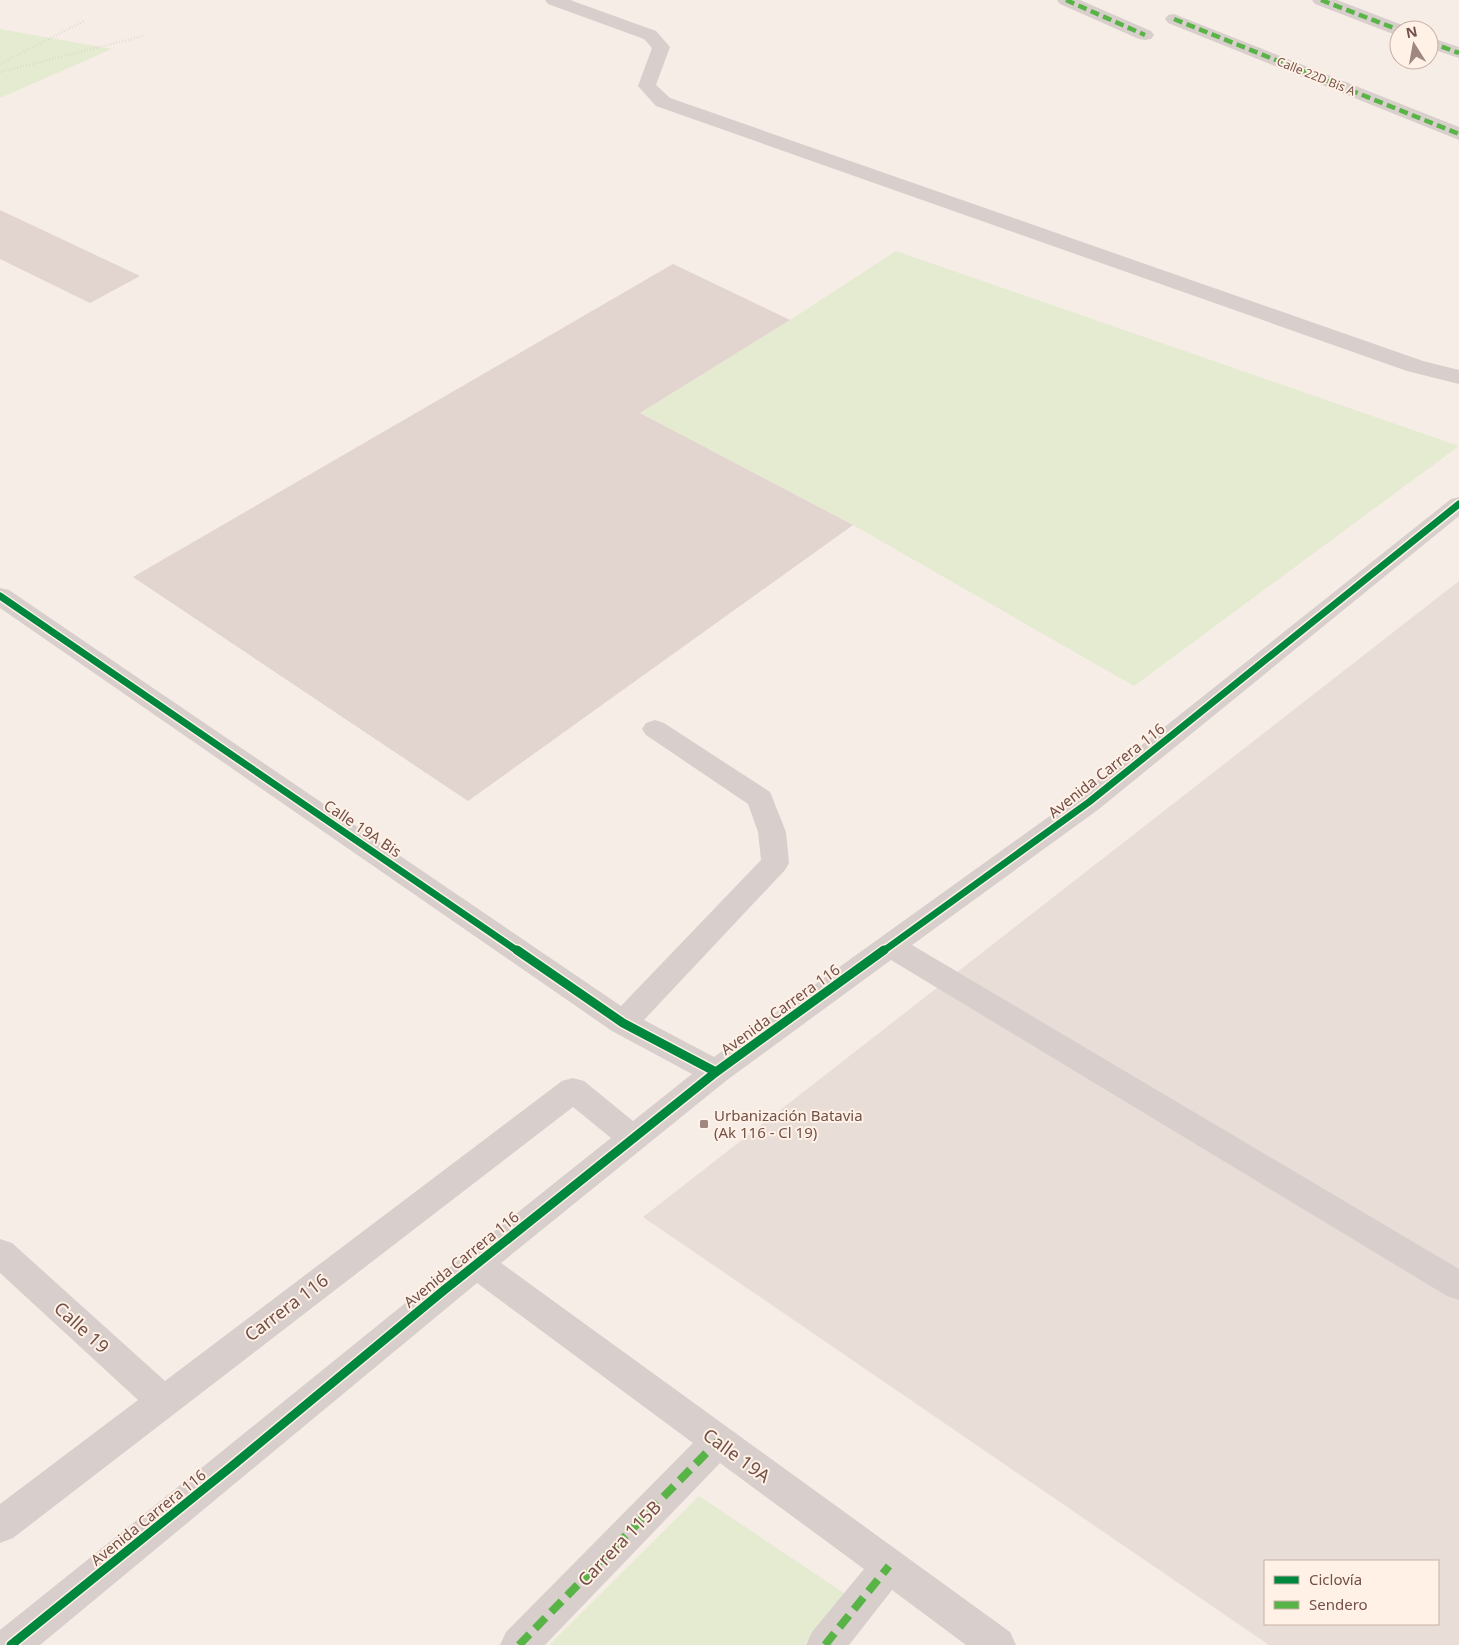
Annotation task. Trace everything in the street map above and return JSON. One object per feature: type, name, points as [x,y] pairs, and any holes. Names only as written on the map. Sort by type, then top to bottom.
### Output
[{"type":"street","points":[[554,0],[650,35],[661,47],[660,58],[650,75],[647,86],[664,102],[1415,366],[1459,377]]},
{"type":"street","points":[[1066,0],[1145,35]]},
{"type":"street","points":[[1321,0],[1389,26]]},
{"type":"street","name":"Calle 22D Bis A","points":[[1174,19],[1459,134]]},
{"type":"street","points":[[1439,46],[1459,53]]},
{"type":"street","name":"Avenida Carrera 116","points":[[11,1645],[477,1264],[716,1072],[1089,802],[1459,504]]},
{"type":"street","name":"Calle 19A Bis","points":[[0,596],[622,1023],[716,1072]]},
{"type":"street","points":[[622,1023],[775,863],[772,832],[760,799],[655,729]]},
{"type":"street","points":[[890,946],[1459,1286]]},
{"type":"street","name":"Carrera 116","points":[[0,1526],[573,1090],[633,1138]]},
{"type":"street","name":"Calle 19","points":[[0,1253],[163,1401]]},
{"type":"street","name":"Calle 19A","points":[[477,1264],[997,1645]]},
{"type":"street","name":"Carrera 115B","points":[[519,1645],[718,1441]]},
{"type":"street","points":[[824,1645],[889,1566]]},
{"type":"path","points":[[0,64],[84,21]]},
{"type":"path","points":[[0,72],[143,36]]},
{"type":"shaded area","points":[[1459,581],[1459,1645],[1269,1645],[643,1217]]},
{"type":"green space","points":[[0,29],[112,49],[0,98]]},
{"type":"green space","points":[[896,251],[1459,446],[1134,686],[853,525],[640,413],[790,320]]},
{"type":"green space","points":[[699,1496],[847,1595],[804,1645],[549,1645]]},
{"type":"building","points":[[0,210],[140,276],[90,303],[0,259]]},
{"type":"building","points":[[673,264],[790,320],[640,413],[853,525],[468,801],[133,577]]},
{"type":"marked path","points":[[1066,0],[1145,35]]},
{"type":"marked path","points":[[1321,0],[1389,26]]},
{"type":"marked path","points":[[1174,19],[1459,134]]},
{"type":"marked path","points":[[1439,46],[1459,53]]},
{"type":"marked path","points":[[519,1645],[718,1441]]},
{"type":"marked path","points":[[825,1645],[889,1566]]},
{"type":"cycle path","points":[[11,1645],[232,1466],[443,1291],[716,1072],[1089,802],[1459,504]]},
{"type":"cycle path","points":[[0,596],[623,1023],[716,1072]]},
{"type":"place","name":"Urbanización Batavia (Ak 116 - Cl 19)","points":[[704,1124]]}]
